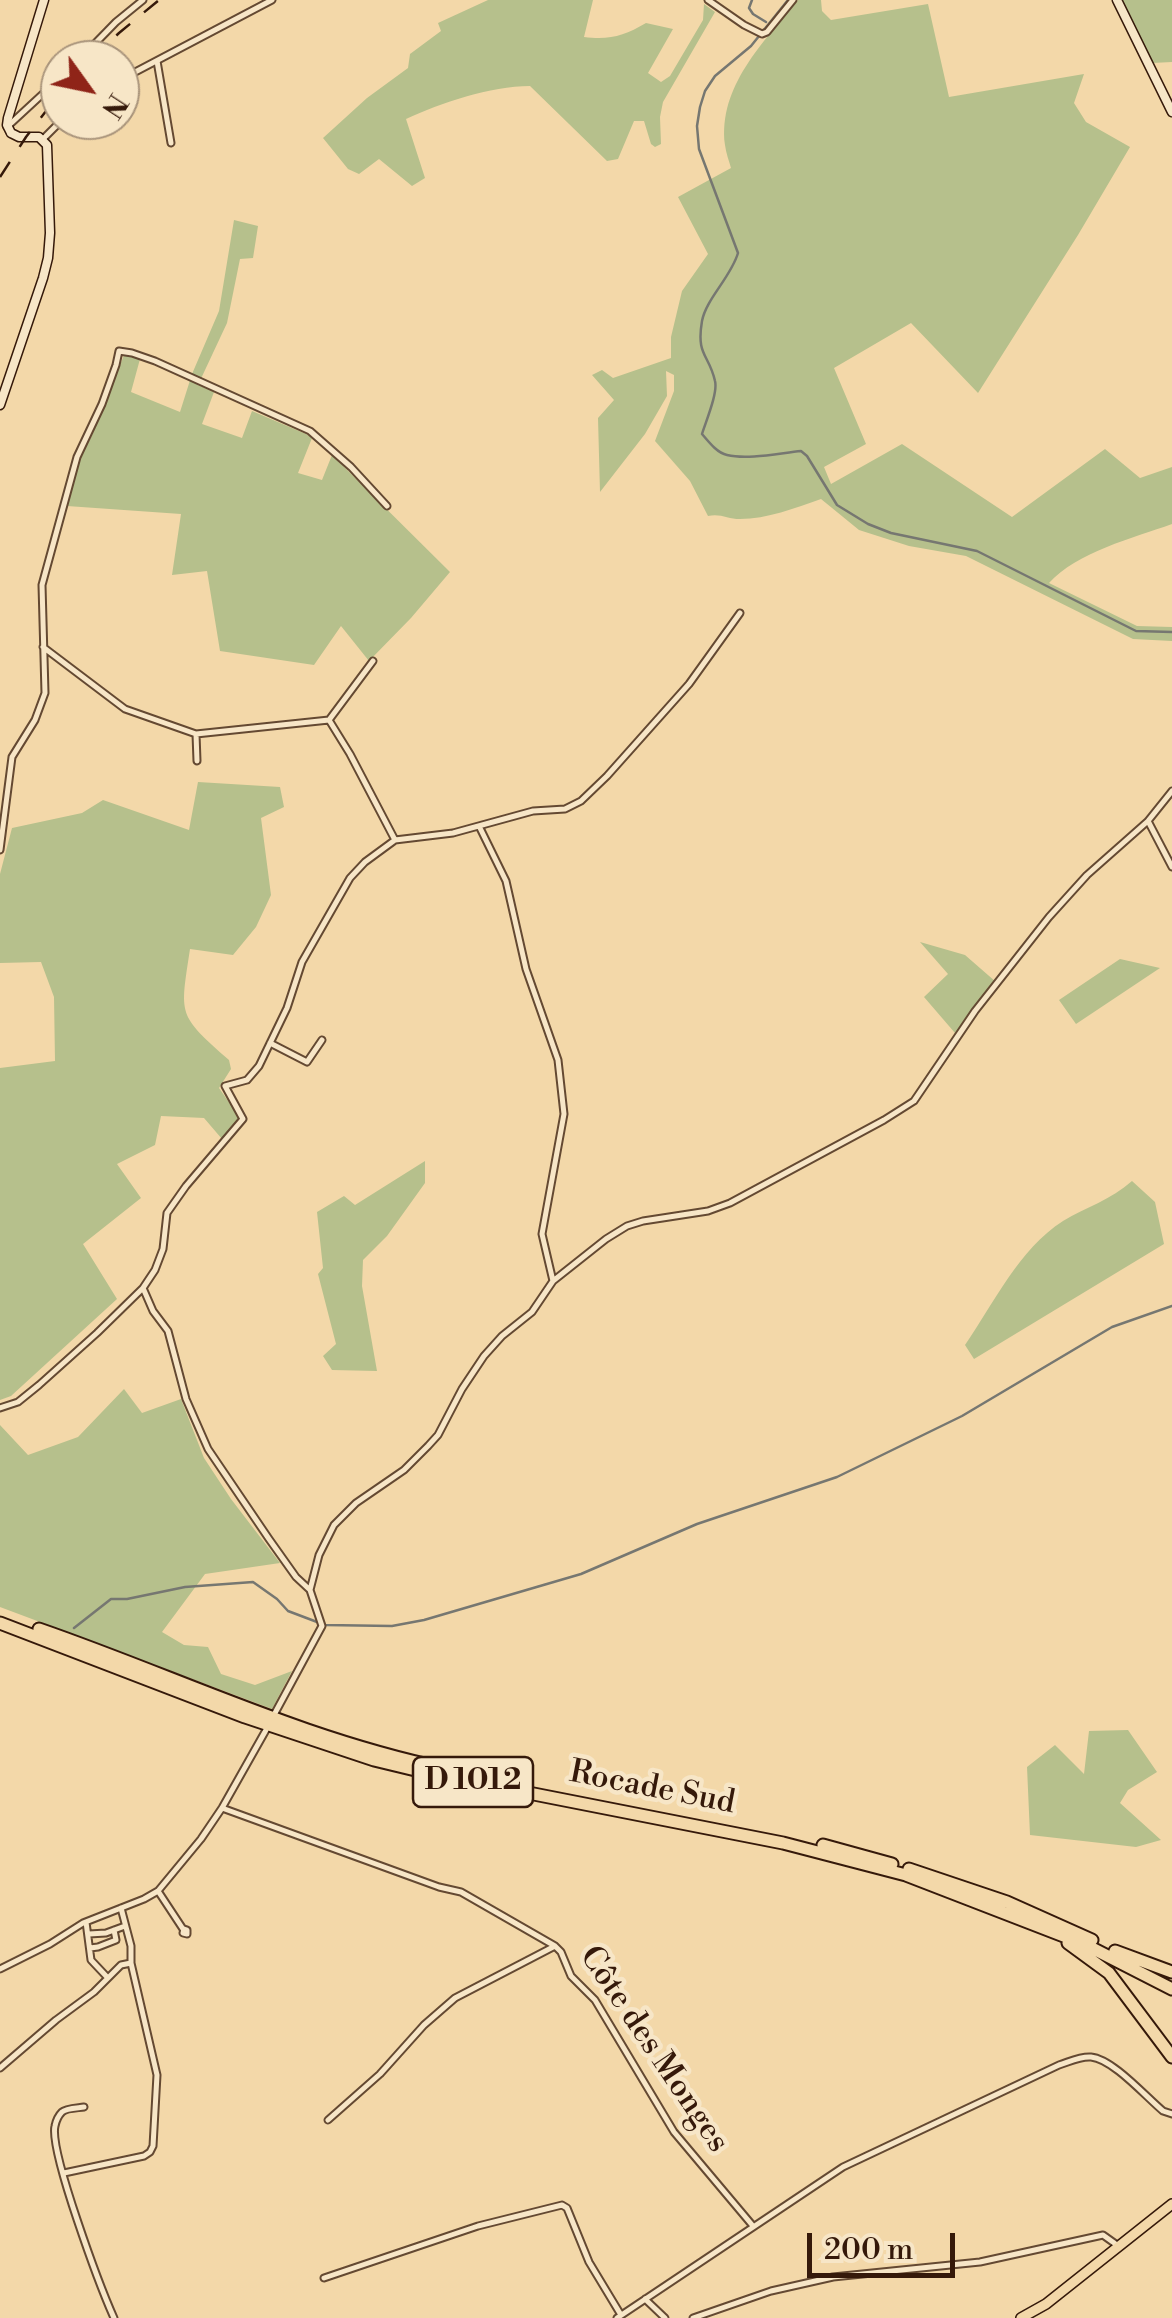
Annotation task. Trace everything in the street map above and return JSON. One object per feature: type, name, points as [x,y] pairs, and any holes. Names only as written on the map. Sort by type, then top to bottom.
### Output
[{"type":"highway","name":"Rocade Sud","points":[[0,1619],[245,1718],[374,1760],[784,1843],[906,1875],[1082,1943],[1172,1990]]},
{"type":"highway","name":"Rocade Sud","points":[[0,1619],[68,1640],[248,1710],[378,1752],[862,1854],[1007,1902],[1172,1980]]},
{"type":"highway","points":[[1020,1918],[1068,1943],[1109,1973],[1172,2057]]},
{"type":"highway","points":[[1115,1951],[1172,1972]]},
{"type":"main road","points":[[40,138],[7,133],[8,118],[44,0]]},
{"type":"main road","points":[[1116,0],[1172,112]]},
{"type":"main road","points":[[0,404],[48,258],[48,150],[43,140]]},
{"type":"main road","points":[[1021,2318],[1046,2304],[1172,2204]]},
{"type":"street","points":[[98,40],[142,0]]},
{"type":"street","points":[[140,70],[272,0]]},
{"type":"street","points":[[708,0],[760,33],[766,32],[793,0]]},
{"type":"street","points":[[157,61],[170,143]]},
{"type":"street","points":[[7,133],[40,99]]},
{"type":"street","points":[[0,850],[12,757],[36,720],[46,686],[41,597],[46,568],[77,457],[102,404],[118,351],[154,361],[304,428],[340,457],[387,506]]},
{"type":"street","points":[[0,1408],[18,1402],[40,1385],[142,1288],[155,1270],[163,1249],[166,1213],[243,1118],[225,1086],[250,1078],[259,1066],[287,1008],[302,962],[350,878],[395,840],[480,828],[533,812],[565,808],[587,796],[689,684],[740,613]]},
{"type":"street","points":[[43,646],[125,709],[196,734],[329,720],[373,661]]},
{"type":"street","points":[[329,720],[395,840]]},
{"type":"street","points":[[196,734],[197,762]]},
{"type":"street","points":[[310,1590],[334,1525],[356,1503],[404,1470],[438,1435],[474,1370],[502,1336],[532,1312],[553,1281],[618,1230],[643,1221],[730,1204],[914,1101],[975,1010],[1049,918],[1172,791]]},
{"type":"street","points":[[1148,820],[1172,867]]},
{"type":"street","points":[[480,828],[506,881],[526,968],[555,1046],[560,1073],[564,1114],[542,1234],[553,1281]]},
{"type":"street","points":[[270,1042],[308,1062],[322,1040]]},
{"type":"street","points":[[142,1288],[168,1331],[186,1399],[208,1449],[268,1540],[310,1590],[322,1625],[276,1713]]},
{"type":"street","points":[[0,1969],[86,1922],[158,1891],[222,1808],[266,1730]]},
{"type":"street","name":"Côte des Monges","points":[[222,1808],[412,1878],[461,1892],[555,1946],[572,1976],[595,2000],[674,2132],[753,2226]]},
{"type":"street","points":[[158,1891],[183,1930]]},
{"type":"street","points":[[64,2173],[144,2156],[153,2146],[157,2076],[121,1908]]},
{"type":"street","points":[[86,1922],[93,1962],[108,1977]]},
{"type":"street","points":[[89,1934],[125,1926]]},
{"type":"street","points":[[90,1948],[116,1940],[114,1930]]},
{"type":"street","points":[[328,2120],[455,1998],[555,1946]]},
{"type":"street","points":[[0,2068],[92,1994],[121,1965],[130,1963]]},
{"type":"street","points":[[324,2278],[478,2226],[562,2205],[568,2208],[589,2262],[619,2317],[842,2167],[1059,2065],[1079,2058],[1101,2059],[1172,2114]]},
{"type":"street","points":[[84,2107],[63,2111],[55,2126],[58,2149],[86,2247],[114,2318]]},
{"type":"street","points":[[693,2318],[771,2290],[833,2277],[980,2262],[1103,2235],[1119,2247]]},
{"type":"street","points":[[645,2300],[665,2318]]},
{"type":"green space","points":[[488,0],[593,0],[584,37],[616,36],[646,23],[673,29],[648,73],[661,82],[670,76],[703,20],[704,4],[715,12],[663,102],[661,144],[655,147],[644,121],[634,121],[618,159],[607,161],[530,86],[515,87],[466,96],[406,119],[425,178],[412,186],[379,159],[359,174],[348,169],[323,138],[408,68],[410,54],[441,31],[438,23]]},
{"type":"green space","points":[[798,0],[821,0],[822,11],[831,20],[928,4],[949,97],[1084,74],[1074,103],[1086,122],[1130,147],[978,393],[911,323],[834,368],[866,444],[824,467],[831,484],[902,444],[1012,517],[1105,449],[1140,478],[1172,467],[1172,524],[1090,554],[1049,583],[1137,626],[1172,627],[1172,641],[1133,639],[966,556],[909,546],[859,530],[821,499],[760,517],[708,516],[690,481],[655,441],[674,391],[674,375],[666,371],[667,396],[645,434],[600,492],[598,418],[614,400],[592,375],[602,370],[613,378],[671,358],[671,337],[682,291],[708,254],[678,197],[731,168],[725,124],[736,84],[758,49]]},
{"type":"green space","points":[[1121,0],[1172,0],[1172,62],[1152,63]]},
{"type":"green space","points":[[234,220],[258,226],[253,258],[240,259],[227,323],[198,385],[214,392],[202,424],[242,438],[252,411],[306,434],[312,438],[298,473],[322,480],[332,455],[450,572],[369,661],[341,626],[314,665],[220,651],[207,571],[172,575],[181,514],[67,506],[76,468],[124,355],[140,359],[131,392],[180,412],[219,311]]},
{"type":"green space","points":[[198,782],[280,787],[284,807],[261,818],[271,895],[256,927],[233,955],[190,949],[186,1012],[200,1033],[229,1060],[231,1069],[219,1088],[240,1118],[222,1139],[204,1118],[161,1116],[155,1145],[117,1164],[141,1198],[83,1244],[117,1299],[11,1396],[0,1400],[0,1068],[55,1061],[54,997],[41,962],[0,963],[0,874],[12,828],[82,813],[103,800],[189,830]]},
{"type":"green space","points":[[920,942],[965,955],[996,982],[955,1033],[924,997],[948,974]]},
{"type":"green space","points":[[1120,959],[1160,968],[1076,1024],[1059,1000]]},
{"type":"green space","points":[[425,1161],[425,1183],[387,1236],[363,1260],[362,1286],[377,1371],[332,1370],[323,1356],[336,1344],[318,1274],[323,1268],[317,1212],[344,1196],[355,1205]]},
{"type":"green space","points":[[1132,1181],[1155,1202],[1164,1244],[974,1359],[965,1345],[1033,1246],[1063,1221]]},
{"type":"green space","points":[[124,1389],[142,1413],[181,1399],[204,1458],[280,1563],[205,1574],[162,1632],[184,1645],[208,1647],[221,1674],[255,1685],[292,1671],[272,1709],[0,1607],[0,1425],[28,1455],[78,1437]]},
{"type":"green space","points":[[1128,1730],[1157,1772],[1128,1790],[1120,1803],[1161,1840],[1136,1847],[1030,1835],[1027,1767],[1055,1745],[1084,1774],[1089,1731]]},
{"type":"waterway","points":[[752,0],[749,8],[766,22]]},
{"type":"waterway","points":[[788,0],[751,46],[715,76],[700,107],[699,149],[738,253],[702,321],[702,348],[715,386],[702,434],[727,455],[801,451],[837,505],[868,524],[891,533],[977,551],[1136,631],[1172,632]]},
{"type":"waterway","points":[[74,1628],[111,1599],[185,1587],[253,1582],[288,1611],[325,1625],[392,1626],[581,1574],[697,1524],[837,1477],[962,1416],[1112,1327],[1172,1306]]},
{"type":"railway","points":[[111,40],[159,0]]},
{"type":"railway","points":[[0,177],[40,119]]}]
